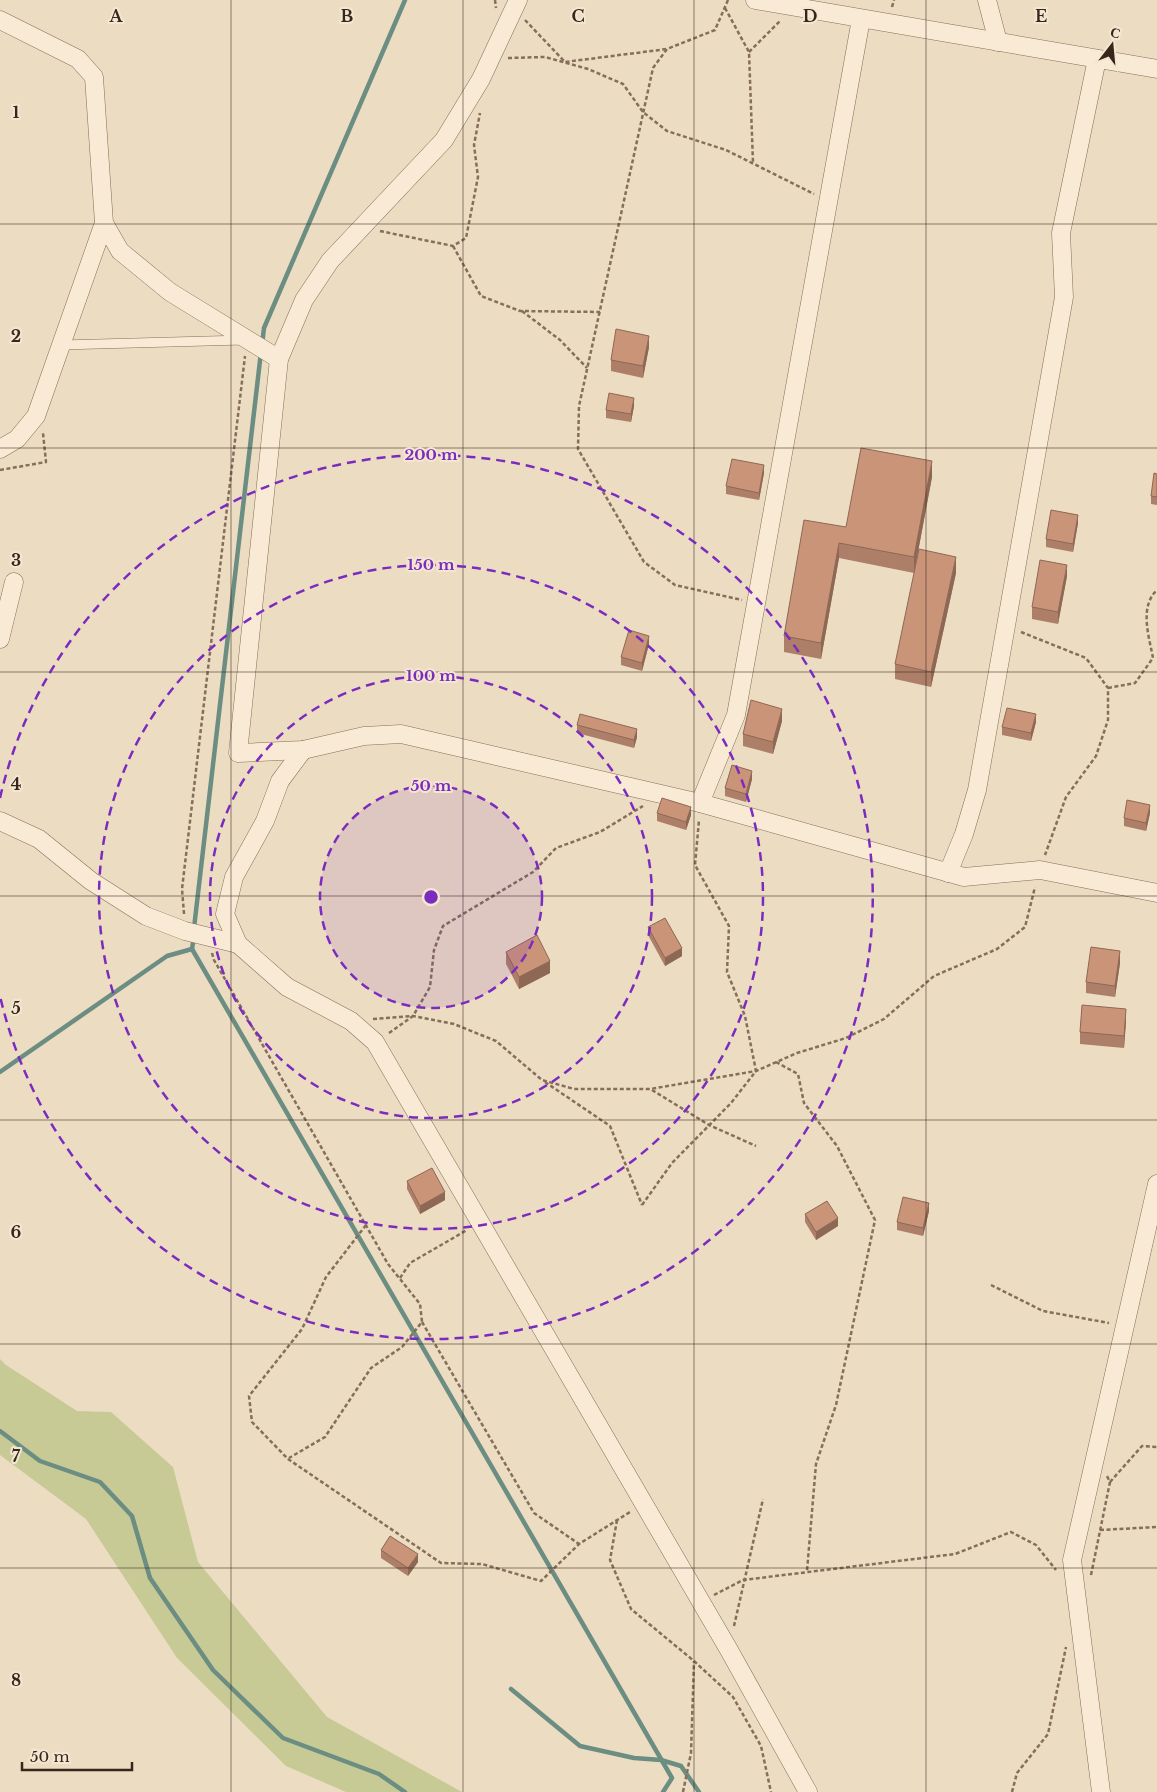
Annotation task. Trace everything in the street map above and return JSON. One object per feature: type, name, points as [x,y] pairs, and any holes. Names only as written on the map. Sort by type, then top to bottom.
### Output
[{"type":"street","points":[[755,0],[1157,69]]},
{"type":"street","points":[[987,0],[998,42]]},
{"type":"street","points":[[516,4],[481,79],[444,140],[330,261],[304,300],[279,359],[238,753],[303,750],[364,736],[401,734],[700,803],[964,877],[1040,870],[1157,892]]},
{"type":"street","points":[[700,803],[736,715],[861,19]]},
{"type":"street","points":[[0,20],[78,58],[94,78],[104,223],[36,416],[17,440],[0,449]]},
{"type":"street","points":[[948,872],[964,834],[977,790],[1064,297],[1061,233],[1096,59]]},
{"type":"street","points":[[104,223],[120,251],[170,292],[279,359]]},
{"type":"street","points":[[0,639],[14,582]]},
{"type":"street","points":[[303,750],[280,781],[264,822],[234,877],[225,914],[238,944],[287,987],[351,1021],[375,1042],[729,1650],[808,1792]]},
{"type":"street","points":[[0,821],[39,839],[92,881],[146,916],[185,931],[238,944]]},
{"type":"street","points":[[1101,1792],[1072,1560],[1157,1184]]},
{"type":"lane","points":[[62,345],[247,340]]},
{"type":"path","points":[[565,62],[667,49],[716,30],[728,0]]},
{"type":"path","points":[[516,4],[565,62]]},
{"type":"path","points":[[749,52],[794,7]]},
{"type":"path","points":[[725,8],[749,52],[753,163]]},
{"type":"path","points":[[667,49],[653,68],[643,112],[579,406],[578,448],[644,562],[675,585],[756,603]]},
{"type":"path","points":[[490,59],[545,56],[588,69],[623,84],[643,112],[667,131],[726,150],[829,201]]},
{"type":"path","points":[[362,227],[453,246],[466,238],[478,177],[474,145],[482,107]]},
{"type":"path","points":[[453,246],[482,296],[520,310],[560,340],[587,368]]},
{"type":"path","points":[[520,310],[600,312]]},
{"type":"path","points":[[185,931],[182,889],[247,340]]},
{"type":"path","points":[[0,470],[46,462],[40,405]]},
{"type":"path","points":[[1108,688],[1134,683],[1152,658],[1146,619],[1150,596],[1157,590]]},
{"type":"path","points":[[542,1080],[574,1089],[650,1089],[756,1071],[797,1053],[846,1038],[884,1018],[934,976],[997,949],[1025,927],[1040,870],[1066,797],[1096,756],[1108,720],[1108,688],[1086,658],[1006,626]]},
{"type":"path","points":[[375,1042],[413,1016],[430,987],[434,950],[442,926],[533,872],[556,848],[600,832],[662,794]]},
{"type":"path","points":[[700,803],[695,864],[729,926],[727,972],[745,1016],[756,1071]]},
{"type":"path","points":[[208,936],[214,960],[388,1264],[420,1304],[422,1322],[534,1513],[579,1544]]},
{"type":"path","points":[[351,1021],[413,1016],[454,1024],[496,1041],[542,1080],[610,1126],[642,1205],[672,1163],[709,1126],[756,1071]]},
{"type":"path","points":[[776,1062],[798,1074],[804,1103],[837,1146],[875,1220],[836,1405],[816,1464],[807,1571]]},
{"type":"path","points":[[650,1089],[709,1126],[756,1146]]},
{"type":"path","points":[[400,1278],[410,1263],[480,1222]]},
{"type":"path","points":[[366,1225],[326,1277],[302,1329],[249,1396],[252,1422],[288,1459],[441,1563],[482,1564],[542,1582],[579,1544],[644,1503]]},
{"type":"path","points":[[990,1285],[1042,1311],[1125,1325]]},
{"type":"path","points":[[288,1459],[325,1437],[371,1368],[402,1347],[422,1322]]},
{"type":"path","points":[[1090,1578],[1110,1482],[1142,1446],[1157,1447]]},
{"type":"path","points":[[1107,1474],[1110,1482]]},
{"type":"path","points":[[729,1650],[743,1580],[763,1498]]},
{"type":"path","points":[[617,1520],[610,1560],[631,1609],[694,1661],[733,1697],[761,1746],[772,1792]]},
{"type":"path","points":[[1100,1530],[1157,1527]]},
{"type":"path","points":[[701,1602],[743,1580],[955,1554],[1011,1532],[1036,1545],[1059,1574]]},
{"type":"path","points":[[1012,1792],[1017,1773],[1048,1734],[1067,1642]]},
{"type":"path","points":[[683,1792],[691,1753],[694,1661]]},
{"type":"green space","points":[[0,1359],[6,1365],[77,1411],[111,1412],[173,1467],[198,1562],[327,1717],[462,1792],[346,1792],[286,1766],[177,1658],[86,1519],[0,1455]]},
{"type":"building","points":[[616,329],[649,336],[643,366],[611,360]]},
{"type":"building","points":[[609,393],[634,398],[631,414],[606,410]]},
{"type":"building","points":[[861,448],[932,461],[914,557],[839,543],[821,643],[784,636],[804,520],[846,527]]},
{"type":"building","points":[[732,459],[764,465],[759,493],[726,486]]},
{"type":"building","points":[[1154,473],[1157,474],[1157,497],[1151,496]]},
{"type":"building","points":[[1051,510],[1078,515],[1073,544],[1046,539]]},
{"type":"building","points":[[919,549],[956,557],[931,672],[895,664]]},
{"type":"building","points":[[1040,560],[1067,565],[1058,612],[1032,607]]},
{"type":"building","points":[[629,630],[649,636],[642,663],[621,657]]},
{"type":"building","points":[[751,700],[782,709],[773,742],[743,734]]},
{"type":"building","points":[[1007,708],[1036,714],[1031,733],[1002,727]]},
{"type":"building","points":[[580,714],[637,729],[634,740],[577,725]]},
{"type":"building","points":[[732,765],[752,771],[746,794],[725,788]]},
{"type":"building","points":[[662,798],[691,807],[686,822],[657,813]]},
{"type":"building","points":[[1127,800],[1150,805],[1146,823],[1124,818]]},
{"type":"building","points":[[665,918],[682,948],[665,958],[648,927]]},
{"type":"building","points":[[537,935],[550,961],[519,977],[506,952]]},
{"type":"building","points":[[1091,947],[1120,951],[1115,986],[1086,982]]},
{"type":"building","points":[[1082,1005],[1126,1009],[1124,1036],[1080,1032]]},
{"type":"building","points":[[432,1168],[445,1192],[420,1206],[407,1181]]},
{"type":"building","points":[[903,1197],[929,1203],[923,1228],[897,1222]]},
{"type":"building","points":[[827,1201],[838,1218],[816,1232],[805,1214]]},
{"type":"building","points":[[390,1536],[418,1554],[408,1568],[381,1550]]},
{"type":"waterway","points":[[262,345],[264,328],[405,0]]},
{"type":"waterway","points":[[194,928],[261,352]]},
{"type":"waterway","points":[[194,936],[192,949],[672,1778],[663,1792]]},
{"type":"waterway","points":[[0,1072],[167,956],[192,949]]},
{"type":"waterway","points":[[0,1431],[40,1461],[100,1482],[132,1516],[150,1578],[213,1670],[283,1738],[379,1774],[405,1792]]},
{"type":"waterway","points":[[511,1689],[580,1746],[634,1758],[661,1760],[681,1766],[699,1792]]}]
